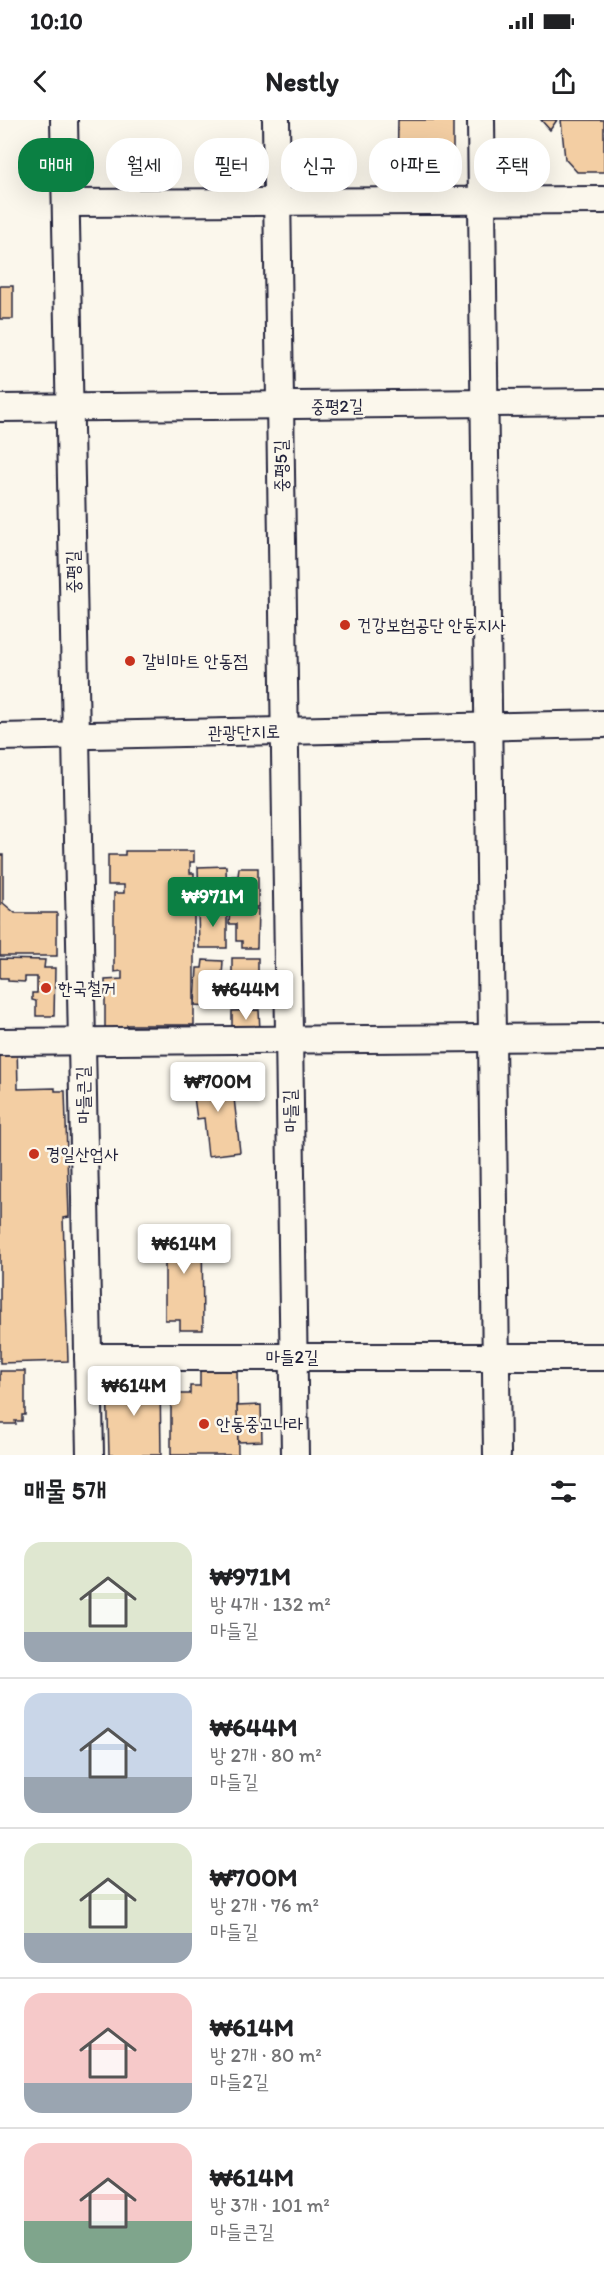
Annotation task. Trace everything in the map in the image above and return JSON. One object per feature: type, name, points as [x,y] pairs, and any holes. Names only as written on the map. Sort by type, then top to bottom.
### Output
[{"type":"street","name":"중평길","points":[[64,120],[76,735]]},
{"type":"street","name":"중평5길","points":[[276,120],[284,731]]},
{"type":"street","points":[[481,120],[497,1455]]},
{"type":"street","points":[[66,203],[604,200]]},
{"type":"street","name":"중평2길","points":[[70,409],[604,402]]},
{"type":"street","points":[[0,408],[70,409]]},
{"type":"street","name":"관광단지로","points":[[0,737],[604,724]]},
{"type":"street","name":"마들길","points":[[284,731],[295,1455]]},
{"type":"street","name":"마들큰길","points":[[76,735],[90,1455]]},
{"type":"street","points":[[0,1042],[604,1037]]},
{"type":"street","name":"마들2길","points":[[88,1357],[604,1357]]},
{"type":"building","points":[[398,120],[453,120],[453,138],[398,138]]},
{"type":"building","points":[[541,120],[557,120],[550,130]]},
{"type":"building","points":[[561,120],[604,120],[604,172],[577,172],[565,159]]},
{"type":"building","points":[[0,286],[13,286],[13,319],[0,319]]},
{"type":"building","points":[[125,851],[194,851],[194,862],[190,862],[190,873],[194,873],[194,1025],[127,1025],[127,1031],[105,1031],[105,980],[122,979],[122,971],[114,972],[114,893],[124,893],[124,885],[108,885],[108,855],[125,855]]},
{"type":"building","points":[[0,855],[3,855],[3,903],[15,913],[57,913],[57,956],[0,956]]},
{"type":"building","points":[[226,866],[227,908],[199,908],[198,867]]},
{"type":"building","points":[[239,868],[258,868],[258,907],[230,907],[232,876],[238,876]]},
{"type":"building","points":[[198,909],[227,909],[227,948],[199,948]]},
{"type":"building","points":[[230,909],[258,909],[257,948],[242,948],[242,941],[236,941],[236,924],[229,924]]},
{"type":"building","points":[[232,958],[258,958],[258,1005],[225,1004],[225,987],[232,987]]},
{"type":"building","name":"한국철거","points":[[0,959],[45,960],[44,968],[55,968],[54,1016],[36,1016],[36,1001],[32,1000],[32,993],[37,993],[37,977],[25,977],[25,982],[0,978]]},
{"type":"building","points":[[203,960],[223,961],[220,1007],[195,1005],[197,968],[202,968]]},
{"type":"building","points":[[259,1010],[260,1031],[232,1031],[232,1011]]},
{"type":"building","name":"경일산업사","points":[[17,1045],[18,1089],[55,1088],[55,1091],[65,1091],[69,1217],[63,1218],[68,1361],[0,1363],[0,1046]]},
{"type":"building","points":[[231,1071],[240,1152],[208,1156],[204,1118],[197,1119],[194,1097],[202,1096],[199,1074]]},
{"type":"building","points":[[165,1224],[202,1224],[203,1330],[180,1330],[180,1320],[165,1320]]},
{"type":"building","name":"안동중고나라","points":[[200,1366],[237,1366],[238,1455],[171,1455],[171,1394],[190,1394],[190,1386],[200,1386]]},
{"type":"building","points":[[0,1371],[25,1371],[25,1415],[22,1415],[22,1421],[15,1421],[16,1424],[0,1424]]},
{"type":"building","points":[[160,1379],[161,1455],[109,1455],[107,1380]]},
{"type":"building","points":[[261,1405],[262,1441],[238,1442],[237,1406]]},
{"type":"place","name":"건강보험공단 안동지사","points":[[345,625]]},
{"type":"place","name":"갈비마트 안동점","points":[[130,661]]},
{"type":"place","name":"한국철거","points":[[46,988]]},
{"type":"place","name":"경일산업사","points":[[34,1154]]},
{"type":"place","name":"안동중고나라","points":[[204,1424]]}]
